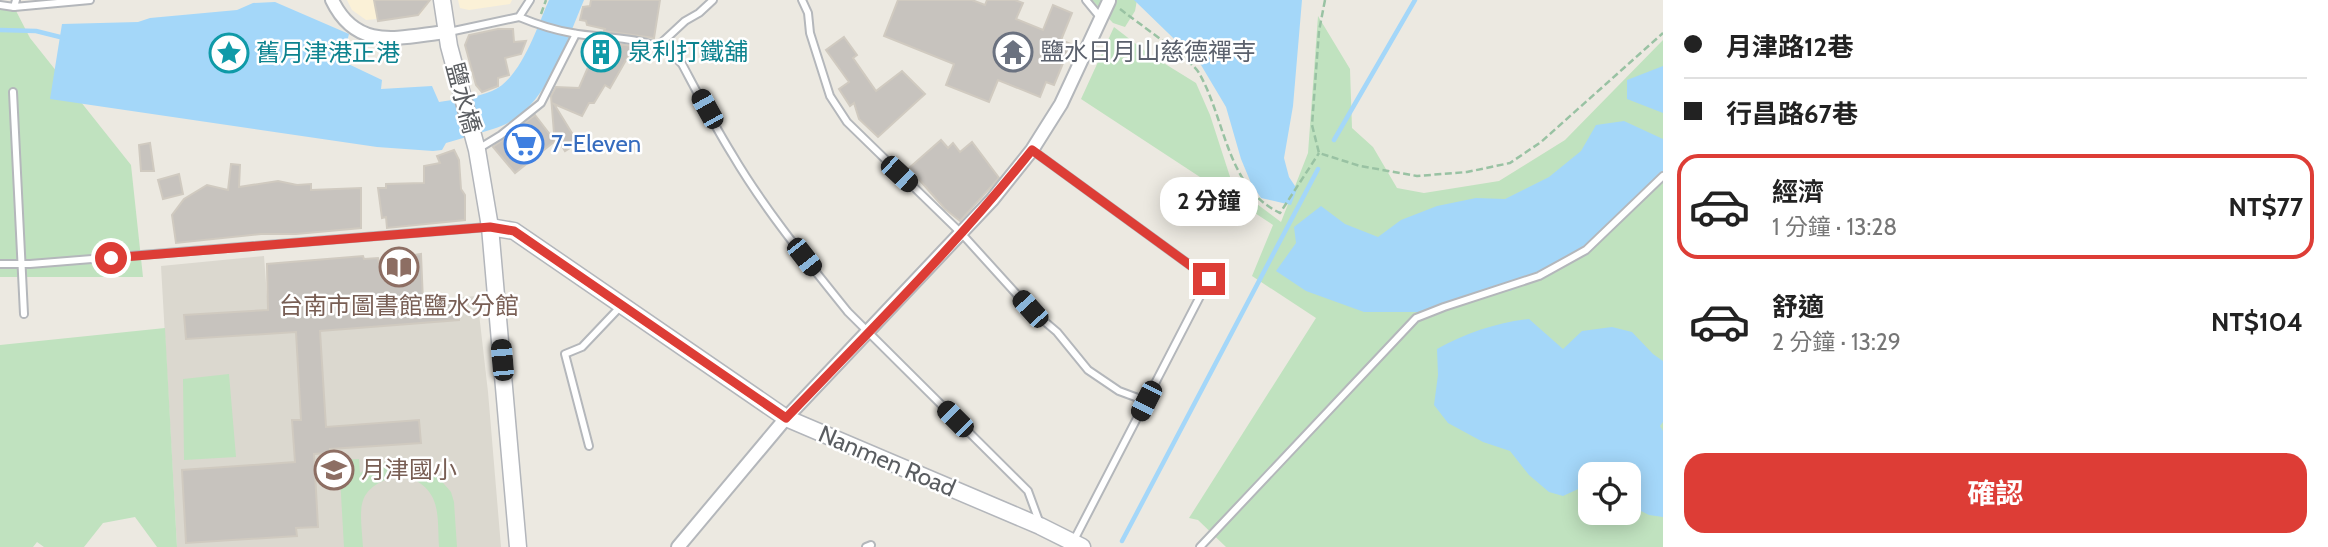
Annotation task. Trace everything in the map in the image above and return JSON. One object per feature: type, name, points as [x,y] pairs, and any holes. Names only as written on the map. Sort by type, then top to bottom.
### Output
[{"type":"street","points":[[332,0],[350,26],[367,36],[383,39],[448,39]]},
{"type":"street","name":"鹽水橋","points":[[442,0],[448,39],[477,150],[490,227],[518,547]]},
{"type":"street","points":[[678,547],[786,418],[962,234],[1032,150],[1061,104],[1109,0]]},
{"type":"street","name":"Nanmen Road","points":[[490,227],[514,231],[786,418],[1040,526],[1075,545]]},
{"type":"lane","points":[[0,5],[90,0]]},
{"type":"lane","points":[[519,17],[530,0]]},
{"type":"lane","points":[[657,47],[713,0]]},
{"type":"lane","points":[[802,0],[808,13],[810,33],[830,96],[847,122],[962,234],[1030,309],[1056,332],[1088,370],[1119,391],[1146,401]]},
{"type":"lane","points":[[1086,0],[1101,18]]},
{"type":"lane","points":[[448,39],[519,17],[574,34],[618,38],[673,53],[732,155],[778,224],[848,312],[1027,491],[1040,526]]},
{"type":"lane","points":[[477,150],[501,135],[541,103],[574,34]]},
{"type":"lane","points":[[13,92],[24,314]]},
{"type":"lane","points":[[1032,150],[1209,279],[1075,545]]},
{"type":"lane","points":[[1200,547],[1416,318],[1539,276],[1586,250],[1663,176]]},
{"type":"lane","points":[[0,264],[490,227]]},
{"type":"lane","points":[[589,446],[565,354],[582,347],[621,306]]},
{"type":"path","points":[[537,24],[546,0]]},
{"type":"path","points":[[1109,0],[1198,70],[1234,162],[1251,194],[1280,213],[1319,153],[1311,125],[1325,0]]},
{"type":"path","points":[[1319,153],[1360,166],[1417,176],[1467,172],[1510,163],[1541,142],[1663,33]]},
{"type":"shaded area","points":[[347,0],[426,0],[427,5],[420,15],[366,20],[352,10]]},
{"type":"shaded area","points":[[458,0],[512,0],[510,4],[469,10],[460,8]]},
{"type":"shaded area","name":"月津國小","points":[[264,256],[268,310],[477,296],[501,547],[177,547],[161,266]]},
{"type":"green space","points":[[1092,0],[1137,0],[1135,11],[1125,27],[1113,23]]},
{"type":"green space","points":[[0,5],[14,7],[30,38],[131,165],[143,277],[0,277]]},
{"type":"green space","points":[[1318,16],[1350,69],[1352,128],[1373,147],[1397,188],[1424,193],[1499,181],[1565,140],[1663,40],[1663,547],[1226,547],[1198,520],[1189,518],[1316,318],[1252,276],[1273,225],[1081,99],[1114,27],[1149,54],[1196,83],[1210,115],[1233,186],[1281,222],[1308,153]]},
{"type":"green space","points":[[165,328],[177,547],[157,547],[135,517],[103,523],[84,547],[44,547],[37,542],[33,547],[0,547],[0,345]]},
{"type":"green space","points":[[229,374],[236,457],[184,460],[183,379]]},
{"type":"green space","points":[[359,459],[360,473],[380,463],[425,462],[451,492],[457,547],[439,547],[437,512],[431,494],[415,480],[402,474],[386,479],[368,492],[361,509],[363,547],[344,547],[339,460]]},
{"type":"water","points":[[549,0],[584,0],[561,56],[540,94],[511,121],[446,143],[442,150],[377,147],[50,99],[62,24],[138,22],[150,18],[237,10],[253,3],[275,2],[349,34],[342,61],[382,80],[381,89],[432,86],[439,102],[473,97],[492,91],[511,76],[527,51]]},
{"type":"water","points":[[1134,0],[1302,0],[1293,106],[1284,158],[1289,177],[1297,189],[1291,205],[1261,198],[1241,159],[1226,107],[1201,65]]},
{"type":"water","points":[[1663,66],[1663,113],[1627,99],[1627,80]]},
{"type":"water","points":[[1624,121],[1663,139],[1663,179],[1587,255],[1510,291],[1483,289],[1465,298],[1418,312],[1364,312],[1306,291],[1276,271],[1296,243],[1294,227],[1321,206],[1345,224],[1378,237],[1401,220],[1437,206],[1476,198],[1505,199],[1549,177],[1581,151],[1596,125]]},
{"type":"water","points":[[1529,319],[1563,349],[1582,331],[1612,327],[1632,332],[1663,361],[1663,422],[1660,426],[1663,431],[1663,517],[1641,511],[1641,462],[1578,462],[1578,489],[1563,496],[1549,492],[1529,475],[1510,451],[1483,442],[1448,423],[1434,405],[1438,375],[1437,349],[1459,338],[1504,323]]},
{"type":"building","points":[[374,0],[430,0],[418,15],[378,21]]},
{"type":"building","points":[[591,0],[660,0],[654,38],[604,31],[605,29],[587,25],[586,21],[580,20],[583,7],[590,6]]},
{"type":"building","name":"鹽水日月山慈德禪寺","points":[[898,0],[972,0],[985,5],[987,0],[1015,0],[1023,3],[1016,19],[1043,30],[1053,5],[1072,13],[1061,40],[1071,44],[1054,85],[1046,82],[1040,97],[998,80],[989,102],[946,85],[954,64],[884,36]]},
{"type":"building","points":[[513,29],[514,42],[526,41],[521,54],[505,58],[509,75],[498,78],[498,86],[482,92],[476,85],[465,45],[469,35]]},
{"type":"building","points":[[844,37],[857,55],[853,58],[876,91],[902,71],[925,94],[878,137],[859,119],[854,103],[850,106],[839,89],[849,82],[826,50]]},
{"type":"building","points":[[599,42],[634,46],[610,88],[605,85],[594,103],[589,103],[582,116],[554,104],[578,143],[565,151],[554,133],[551,96],[556,87],[579,88]]},
{"type":"building","name":"7-Eleven","points":[[535,115],[555,141],[515,173],[493,147]]},
{"type":"building","points":[[941,140],[948,148],[953,143],[960,152],[972,142],[999,178],[960,221],[945,209],[909,168]]},
{"type":"building","points":[[150,143],[154,171],[141,171],[139,145]]},
{"type":"building","points":[[454,150],[459,160],[461,189],[465,195],[465,220],[387,228],[386,217],[382,218],[378,188],[386,188],[386,184],[424,183],[424,166],[440,163],[437,156]]},
{"type":"building","points":[[231,164],[240,165],[239,187],[278,181],[297,185],[311,184],[311,190],[361,188],[361,228],[261,234],[176,243],[172,215],[184,199],[207,185],[228,190]]},
{"type":"building","points":[[179,174],[183,194],[163,199],[158,180]]},
{"type":"building","points":[[421,254],[423,302],[458,300],[459,320],[320,331],[326,427],[419,420],[421,443],[330,449],[330,453],[314,454],[318,527],[296,528],[297,536],[186,543],[182,470],[295,462],[292,420],[301,420],[296,332],[186,339],[184,315],[268,310],[267,264],[363,256],[364,259],[378,258],[379,262],[407,260],[407,256]]},
{"type":"waterway","points":[[1334,140],[1415,0]]},
{"type":"waterway","points":[[0,30],[36,31],[64,38]]},
{"type":"waterway","points":[[1122,541],[1318,169]]},
{"type":"place","name":"泉利打鐵舖","points":[[601,52]]},
{"type":"place","name":"鹽水日月山慈德禪寺","points":[[1013,52]]},
{"type":"place","name":"舊月津港正港","points":[[229,53]]},
{"type":"place","name":"7-Eleven","points":[[524,144]]},
{"type":"place","name":"台南市圖書館鹽水分館","points":[[399,267]]},
{"type":"place","name":"月津國小","points":[[334,470]]},
{"type":"route","points":[[111,258],[504,228],[514,231],[786,418],[962,234],[1032,150],[1209,279]]}]
